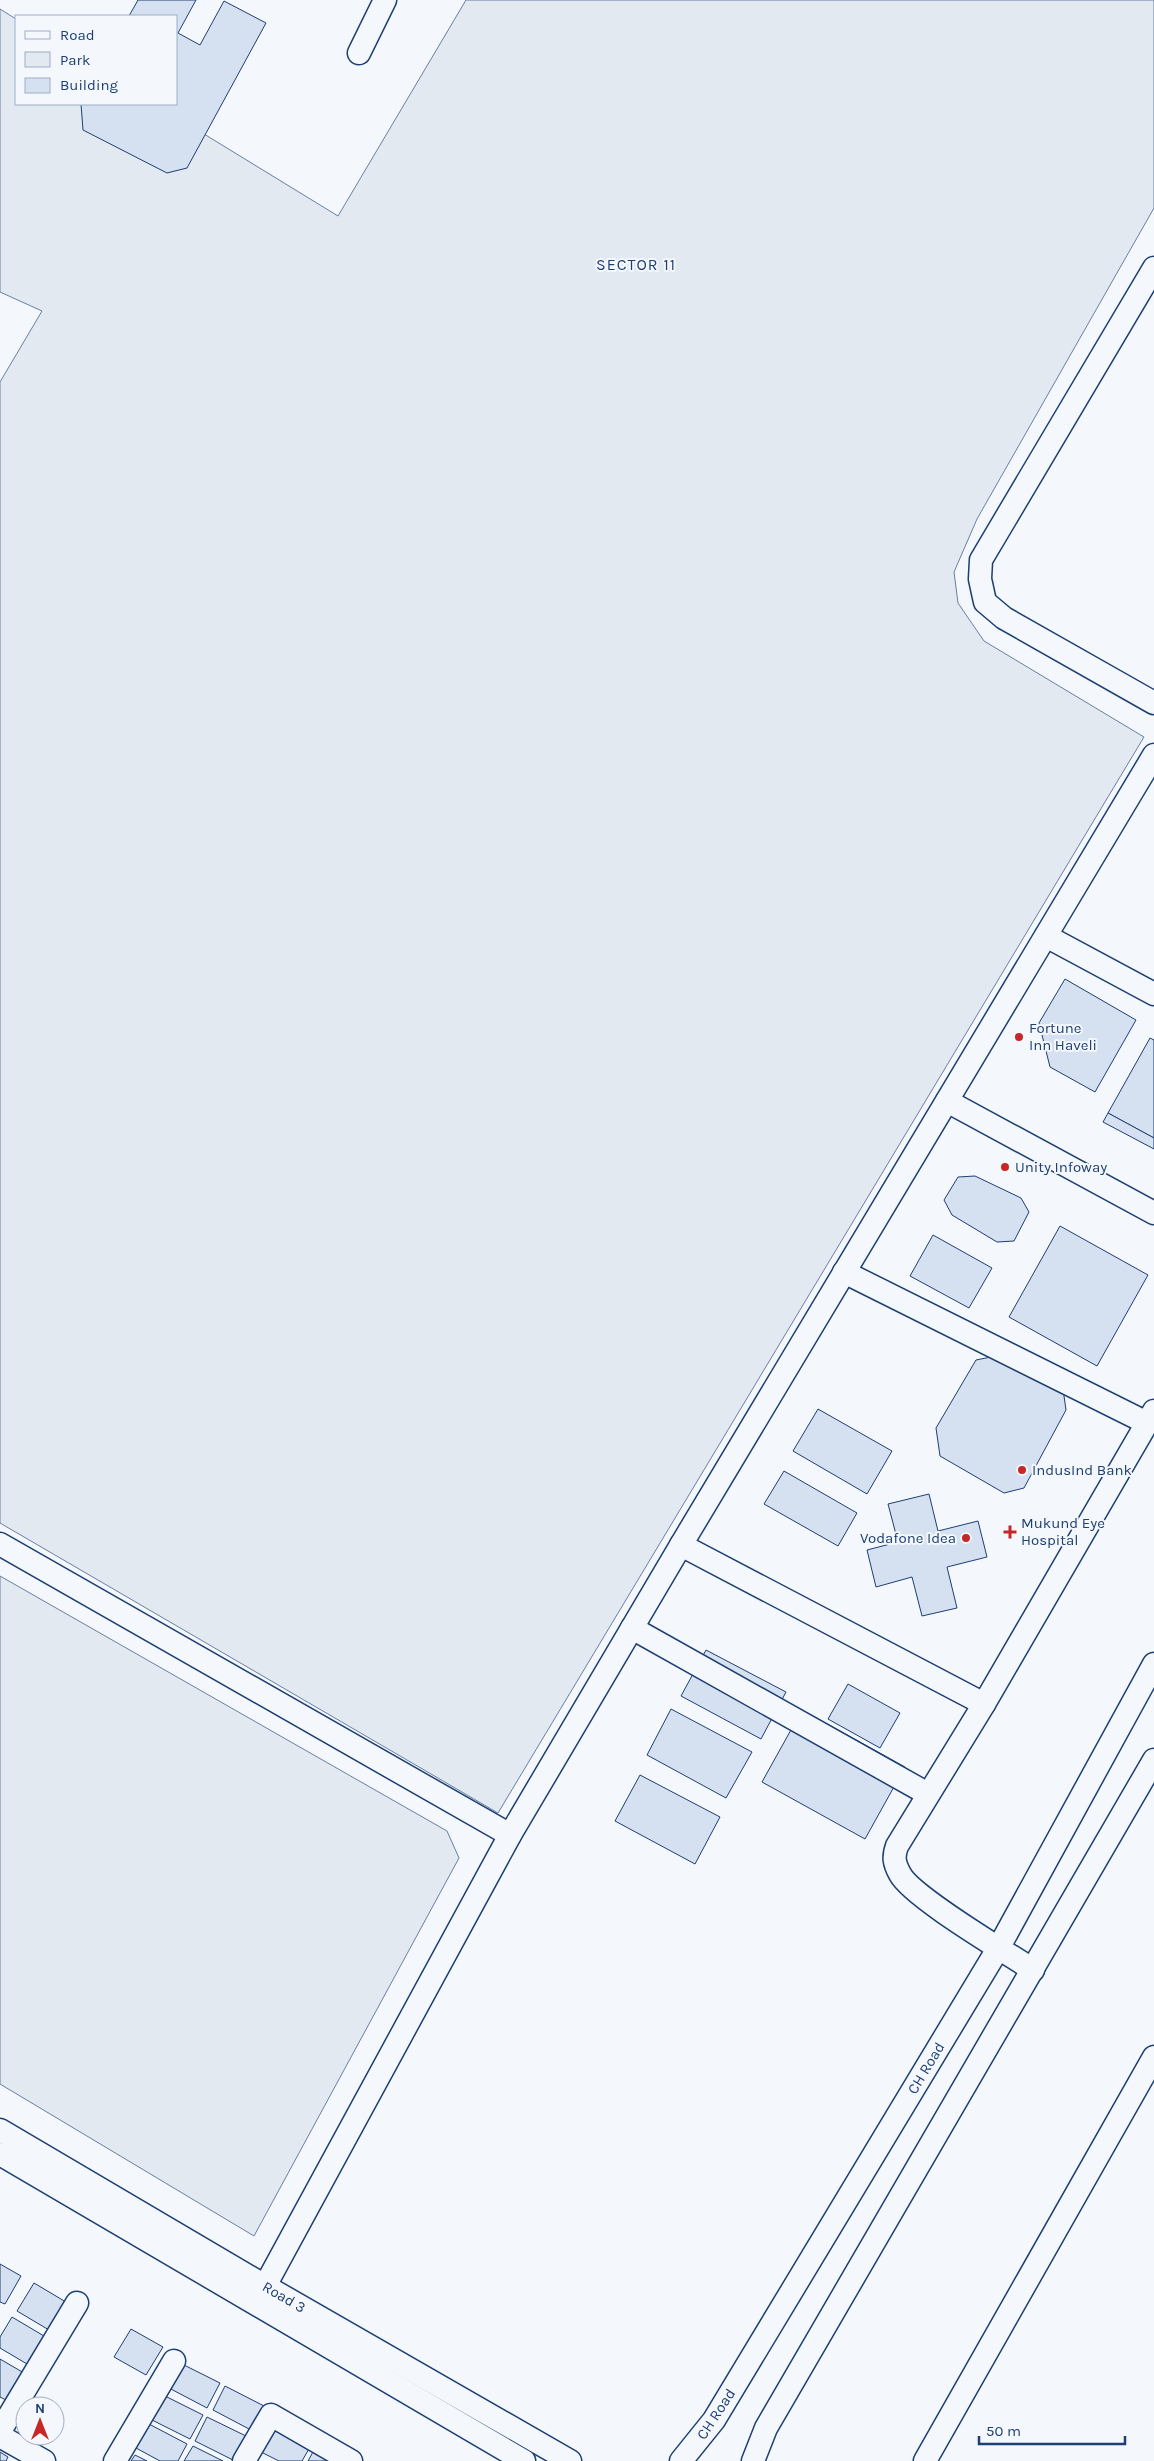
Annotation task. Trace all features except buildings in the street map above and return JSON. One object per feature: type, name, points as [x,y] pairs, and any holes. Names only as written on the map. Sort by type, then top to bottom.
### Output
[{"type":"street","points":[[359,53],[386,0]]},
{"type":"street","points":[[1154,268],[981,560],[980,579],[986,602],[1004,618],[1154,703]]},
{"type":"street","points":[[265,2286],[510,1835],[681,1545],[1154,755]]},
{"type":"street","points":[[1046,936],[1154,994]]},
{"type":"street","points":[[947,1101],[1154,1213]]},
{"type":"street","points":[[844,1272],[1150,1417],[984,1704],[897,1846],[893,1859],[900,1876],[924,1897],[1033,1970]]},
{"type":"street","points":[[0,1544],[510,1835]]},
{"type":"street","points":[[681,1545],[984,1704]]},
{"type":"street","points":[[632,1628],[928,1794]]},
{"type":"street","name":"CH Road","points":[[681,2461],[714,2420],[999,1947],[1154,1664]]},
{"type":"street","points":[[753,2461],[766,2428],[1154,1760]]},
{"type":"street","points":[[926,2461],[1154,2056]]},
{"type":"street","name":"Road 3","points":[[0,2130],[265,2286],[570,2461]]},
{"type":"street","name":"Road 3","points":[[0,2154],[524,2461]]},
{"type":"street","points":[[0,2431],[78,2303]]},
{"type":"street","points":[[115,2461],[174,2361]]},
{"type":"street","points":[[244,2461],[271,2415],[351,2461]]},
{"type":"street","points":[[0,2436],[32,2458]]},
{"type":"green space","points":[[466,0],[1154,0],[1154,208],[977,519],[954,572],[958,603],[984,641],[1144,737],[498,1813],[0,1523],[0,382],[42,311],[0,292],[0,9],[15,18],[15,105],[157,105],[338,216]]},
{"type":"green space","points":[[0,1576],[447,1831],[459,1858],[254,2236],[0,2084]]},
{"type":"place","name":"Fortune Inn Haveli","points":[[1019,1037]]},
{"type":"place","name":"Unity Infoway","points":[[1005,1167]]},
{"type":"place","name":"IndusInd Bank","points":[[1022,1470]]},
{"type":"place","name":"Mukund Eye Hospital","points":[[1010,1532]]},
{"type":"place","name":"Vodafone Idea","points":[[966,1538]]},
{"type":"district","name":"SECTOR 11","points":[[636,264]]}]
